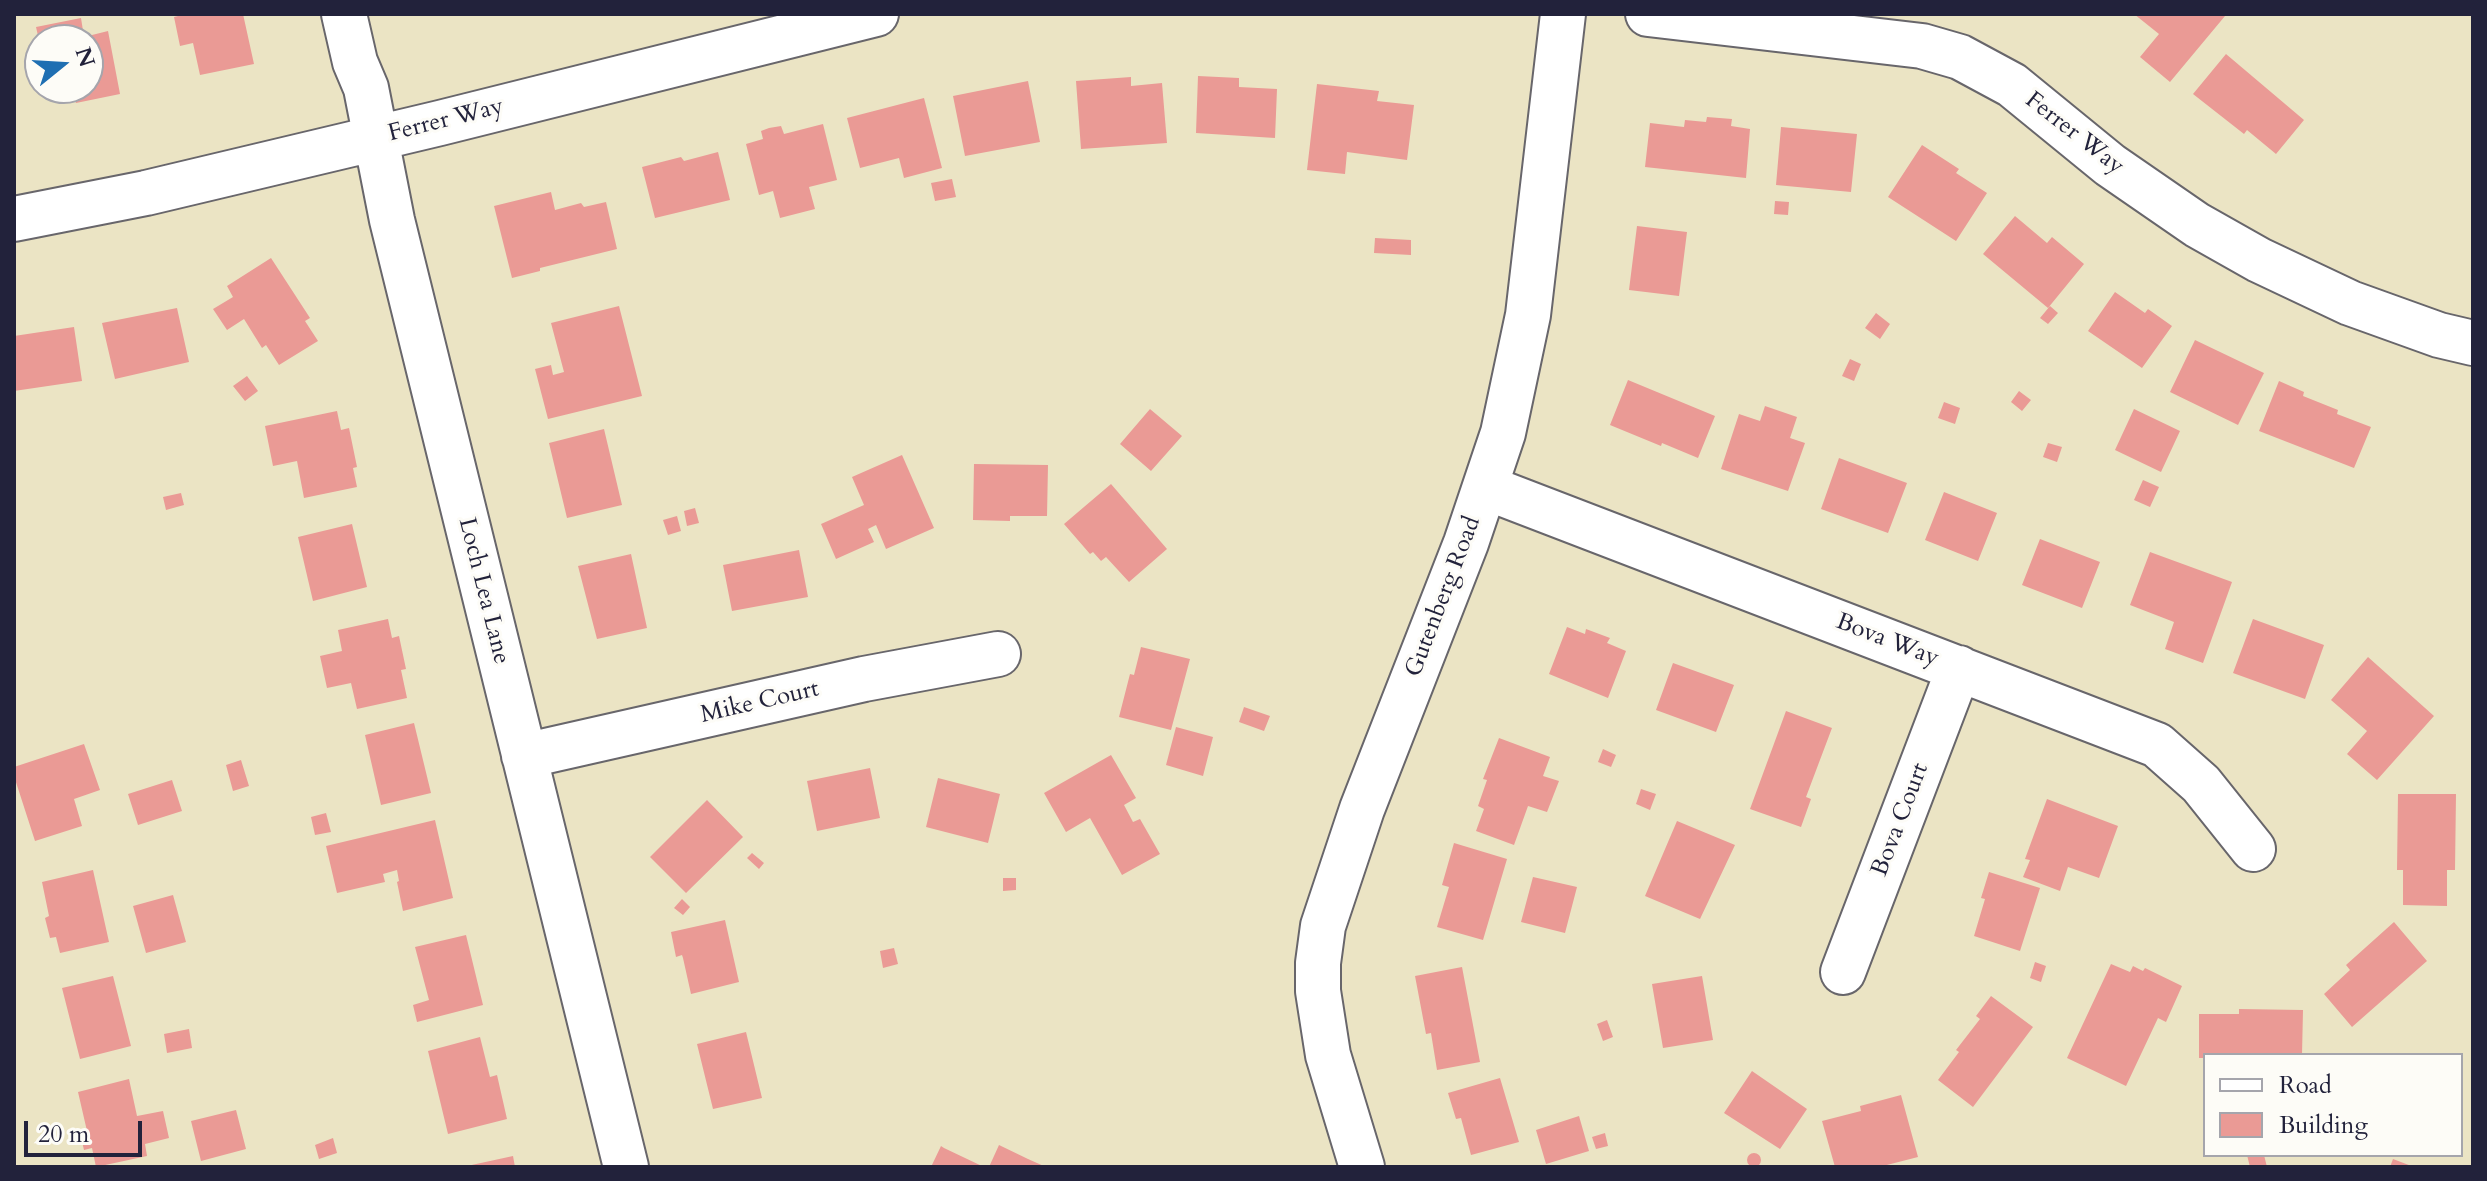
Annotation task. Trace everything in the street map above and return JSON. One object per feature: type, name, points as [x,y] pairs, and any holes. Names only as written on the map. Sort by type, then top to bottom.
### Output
[{"type":"street","name":"Loch Lea Lane","points":[[344,14],[355,62],[366,88],[392,220],[626,1167]]},
{"type":"street","name":"Ferrer Way","points":[[14,219],[146,193],[876,14]]},
{"type":"street","name":"Gutenberg Road","points":[[1362,1167],[1328,1055],[1318,991],[1323,926],[1362,809],[1466,543],[1503,433],[1528,315],[1563,14]]},
{"type":"street","name":"Ferrer Way","points":[[1648,14],[1922,46],[1960,57],[2012,85],[2110,165],[2197,225],[2247,253],[2350,303],[2439,335],[2473,343]]},
{"type":"street","name":"Bova Way","points":[[1485,487],[2157,745],[2201,784],[2253,849]]},
{"type":"street","name":"Mike Court","points":[[524,756],[864,679],[998,654]]},
{"type":"street","name":"Bova Court","points":[[1843,972],[1959,668]]},
{"type":"building","points":[[186,14],[243,14],[254,64],[200,75],[193,43],[180,46],[174,17]]},
{"type":"building","points":[[2134,14],[2225,16],[2170,82],[2140,57],[2159,34]]},
{"type":"building","points":[[81,18],[82,24],[51,24]]},
{"type":"building","points":[[108,31],[120,94],[104,97],[104,32]]},
{"type":"building","points":[[2226,54],[2304,120],[2276,154],[2247,130],[2244,134],[2193,94]]},
{"type":"building","points":[[1198,76],[1239,78],[1239,87],[1277,89],[1275,138],[1196,133]]},
{"type":"building","points":[[1131,77],[1131,86],[1162,83],[1167,143],[1081,149],[1076,81]]},
{"type":"building","points":[[1028,81],[1040,142],[965,156],[953,96]]},
{"type":"building","points":[[1317,84],[1379,91],[1377,101],[1414,105],[1407,160],[1347,152],[1345,174],[1307,170]]},
{"type":"building","points":[[924,98],[942,168],[904,178],[899,158],[860,168],[847,118]]},
{"type":"building","points":[[1707,117],[1732,119],[1731,126],[1750,129],[1746,178],[1645,167],[1650,123],[1684,127],[1685,120],[1706,122]]},
{"type":"building","points":[[823,124],[837,180],[809,187],[815,209],[780,218],[773,191],[759,195],[746,144],[763,139],[761,131],[769,128],[781,126],[784,134]]},
{"type":"building","points":[[1781,127],[1857,134],[1851,192],[1776,185]]},
{"type":"building","points":[[1922,145],[1959,169],[1956,173],[1987,193],[1956,241],[1888,197]]},
{"type":"building","points":[[718,152],[730,200],[655,218],[642,167]]},
{"type":"building","points":[[952,179],[956,197],[935,201],[931,183]]},
{"type":"building","points":[[551,192],[555,210],[581,203],[584,207],[606,202],[617,249],[512,278],[494,206]]},
{"type":"building","points":[[1775,201],[1789,202],[1788,215],[1774,214]]},
{"type":"building","points":[[2015,216],[2047,243],[2052,237],[2084,264],[2048,308],[1983,254]]},
{"type":"building","points":[[1637,226],[1687,232],[1679,296],[1629,290]]},
{"type":"building","points":[[1375,238],[1411,240],[1411,255],[1374,253]]},
{"type":"building","points":[[271,258],[310,318],[305,321],[318,341],[279,365],[266,345],[262,348],[244,319],[227,330],[213,309],[233,297],[227,286]]},
{"type":"building","points":[[2115,292],[2145,313],[2148,309],[2172,326],[2142,368],[2088,331]]},
{"type":"building","points":[[619,306],[642,396],[548,419],[535,369],[551,365],[553,375],[564,372],[551,323]]},
{"type":"building","points":[[2050,306],[2058,313],[2048,324],[2040,318]]},
{"type":"building","points":[[177,308],[189,362],[115,379],[102,323]]},
{"type":"building","points":[[1876,313],[1890,324],[1880,339],[1865,328]]},
{"type":"building","points":[[74,327],[82,381],[14,391],[14,336]]},
{"type":"building","points":[[2195,340],[2264,373],[2238,425],[2170,392]]},
{"type":"building","points":[[1850,359],[1861,364],[1854,381],[1842,376]]},
{"type":"building","points":[[247,376],[258,391],[245,401],[233,386]]},
{"type":"building","points":[[1628,380],[1715,416],[1698,458],[1610,425]]},
{"type":"building","points":[[2279,381],[2304,392],[2303,396],[2338,410],[2337,414],[2371,427],[2354,468],[2259,431]]},
{"type":"building","points":[[2019,391],[2031,400],[2022,411],[2011,402]]},
{"type":"building","points":[[1944,402],[1960,408],[1955,424],[1938,418]]},
{"type":"building","points":[[1765,406],[1797,417],[1790,438],[1805,443],[1788,491],[1721,469],[1739,414],[1760,421]]},
{"type":"building","points":[[1150,409],[1182,436],[1151,471],[1120,444]]},
{"type":"building","points":[[2134,409],[2180,431],[2161,472],[2115,450]]},
{"type":"building","points":[[337,411],[341,430],[349,428],[357,467],[353,468],[357,487],[304,498],[297,461],[273,466],[265,426]]},
{"type":"building","points":[[604,429],[622,505],[567,518],[549,443]]},
{"type":"building","points":[[2048,443],[2062,447],[2057,462],[2043,457]]},
{"type":"building","points":[[902,455],[934,528],[886,549],[876,525],[868,529],[874,542],[836,559],[821,524],[864,505],[852,477]]},
{"type":"building","points":[[1839,458],[1907,483],[1888,533],[1821,509]]},
{"type":"building","points":[[974,464],[1048,465],[1047,516],[1010,516],[1010,521],[973,520]]},
{"type":"building","points":[[2143,480],[2159,487],[2150,507],[2134,500]]},
{"type":"building","points":[[1111,484],[1167,549],[1129,582],[1106,557],[1101,561],[1093,552],[1090,554],[1064,524]]},
{"type":"building","points":[[1944,492],[1997,513],[1978,561],[1925,540]]},
{"type":"building","points":[[181,493],[184,505],[166,510],[163,497]]},
{"type":"building","points":[[695,508],[699,523],[687,526],[684,511]]},
{"type":"building","points":[[677,516],[681,531],[668,535],[663,520]]},
{"type":"building","points":[[352,524],[367,587],[313,601],[298,537]]},
{"type":"building","points":[[2040,539],[2100,562],[2082,608],[2022,585]]},
{"type":"building","points":[[799,550],[808,597],[732,611],[723,565]]},
{"type":"building","points":[[2150,552],[2232,582],[2203,663],[2165,649],[2174,622],[2130,605]]},
{"type":"building","points":[[631,554],[647,628],[597,639],[578,566]]},
{"type":"building","points":[[388,619],[392,638],[399,636],[406,669],[401,670],[407,698],[357,709],[351,683],[327,688],[320,656],[342,651],[338,630]]},
{"type":"building","points":[[2253,619],[2324,645],[2305,699],[2233,673]]},
{"type":"building","points":[[1567,627],[1585,634],[1586,629],[1610,638],[1607,643],[1626,651],[1608,698],[1549,674]]},
{"type":"building","points":[[1141,647],[1190,659],[1171,730],[1119,717]]},
{"type":"building","points":[[2368,657],[2434,716],[2377,780],[2347,754],[2367,731],[2331,700]]},
{"type":"building","points":[[1673,663],[1734,685],[1716,732],[1656,710]]},
{"type":"building","points":[[1244,707],[1270,716],[1264,731],[1239,722]]},
{"type":"building","points":[[1786,711],[1832,728],[1806,797],[1811,799],[1801,827],[1750,809]]},
{"type":"building","points":[[414,723],[431,793],[381,805],[365,735]]},
{"type":"building","points":[[1176,727],[1213,737],[1203,776],[1166,765]]},
{"type":"building","points":[[1499,738],[1550,757],[1543,776],[1559,781],[1547,812],[1528,806],[1514,845],[1476,831],[1484,809],[1478,806],[1487,780],[1483,779]]},
{"type":"building","points":[[84,744],[100,790],[74,799],[82,826],[35,841],[14,776],[14,767]]},
{"type":"building","points":[[1603,749],[1616,755],[1611,767],[1598,762]]},
{"type":"building","points":[[1111,755],[1136,798],[1124,805],[1133,822],[1140,819],[1160,854],[1122,875],[1090,818],[1066,832],[1044,793]]},
{"type":"building","points":[[241,760],[249,786],[233,791],[226,765]]},
{"type":"building","points":[[870,768],[880,818],[817,831],[807,781]]},
{"type":"building","points":[[938,778],[1000,794],[988,843],[926,827]]},
{"type":"building","points":[[172,780],[182,811],[138,825],[128,794]]},
{"type":"building","points":[[1641,789],[1656,794],[1650,810],[1636,804]]},
{"type":"building","points":[[2398,794],[2456,794],[2455,870],[2447,870],[2447,906],[2403,905],[2403,870],[2397,870]]},
{"type":"building","points":[[2047,799],[2118,826],[2099,878],[2068,867],[2060,891],[2023,877],[2030,860],[2025,859]]},
{"type":"building","points":[[707,800],[743,837],[686,893],[650,857]]},
{"type":"building","points":[[326,813],[331,832],[315,835],[311,817]]},
{"type":"building","points":[[435,820],[453,898],[403,911],[397,870],[383,874],[385,882],[337,893],[326,846]]},
{"type":"building","points":[[1677,821],[1735,845],[1700,919],[1645,896]]},
{"type":"building","points":[[1454,843],[1507,859],[1483,940],[1437,927],[1449,887],[1442,885]]},
{"type":"building","points":[[752,853],[764,863],[759,869],[747,858]]},
{"type":"building","points":[[93,870],[109,942],[60,953],[56,937],[50,938],[42,882]]},
{"type":"building","points":[[1989,872],[2040,888],[2020,951],[1974,936]]},
{"type":"building","points":[[1533,877],[1577,887],[1565,933],[1521,922]]},
{"type":"building","points":[[1003,878],[1016,878],[1016,890],[1003,891]]},
{"type":"building","points":[[173,895],[186,942],[146,953],[133,906]]},
{"type":"building","points":[[682,899],[690,907],[683,915],[674,908]]},
{"type":"building","points":[[725,920],[739,982],[691,994],[683,958],[682,955],[676,957],[671,932]]},
{"type":"building","points":[[2394,922],[2427,961],[2352,1027],[2324,994],[2350,970],[2346,965]]},
{"type":"building","points":[[466,935],[483,1005],[417,1022],[413,1005],[429,1000],[415,947]]},
{"type":"building","points":[[894,948],[898,964],[883,968],[880,951]]},
{"type":"building","points":[[2035,962],[2046,966],[2041,982],[2030,978]]},
{"type":"building","points":[[2111,964],[2130,972],[2133,966],[2143,971],[2145,968],[2182,986],[2166,1022],[2158,1018],[2126,1086],[2067,1058]]},
{"type":"building","points":[[1462,967],[1480,1062],[1437,1070],[1431,1033],[1426,1034],[1415,976]]},
{"type":"building","points":[[113,976],[131,1046],[80,1059],[62,988]]},
{"type":"building","points":[[1702,976],[1713,1040],[1663,1048],[1652,984]]},
{"type":"building","points":[[1991,996],[2033,1027],[1973,1107],[1938,1080],[1980,1019],[1976,1016]]},
{"type":"building","points":[[2239,1009],[2303,1010],[2302,1053],[2203,1053],[2203,1058],[2199,1058],[2199,1014],[2239,1014]]},
{"type":"building","points":[[1607,1020],[1613,1037],[1603,1041],[1597,1024]]},
{"type":"building","points":[[189,1029],[192,1048],[167,1053],[164,1034]]},
{"type":"building","points":[[746,1032],[762,1098],[713,1109],[697,1044]]},
{"type":"building","points":[[480,1037],[490,1077],[497,1075],[507,1119],[448,1134],[428,1051]]},
{"type":"building","points":[[1752,1071],[1807,1109],[1780,1149],[1724,1113]]},
{"type":"building","points":[[1500,1078],[1519,1142],[1471,1155],[1461,1118],[1456,1119],[1448,1093]]},
{"type":"building","points":[[129,1079],[137,1116],[163,1111],[169,1138],[145,1144],[147,1156],[96,1167],[92,1148],[84,1150],[80,1133],[87,1131],[78,1092]]},
{"type":"building","points":[[1901,1095],[1918,1157],[1879,1167],[1835,1167],[1822,1121],[1861,1111],[1860,1106]]},
{"type":"building","points":[[236,1110],[246,1149],[201,1161],[191,1121]]},
{"type":"building","points":[[1579,1116],[1589,1151],[1546,1164],[1536,1130]]},
{"type":"building","points":[[1605,1133],[1608,1146],[1596,1149],[1592,1137]]},
{"type":"building","points":[[333,1138],[337,1153],[319,1159],[315,1145]]},
{"type":"building","points":[[999,1145],[1028,1159],[1046,1167],[989,1167]]},
{"type":"building","points":[[941,1146],[944,1148],[984,1167],[931,1167]]},
{"type":"building","points":[[1754,1153],[1761,1160],[1754,1167],[1747,1160]]},
{"type":"building","points":[[513,1156],[515,1167],[467,1167],[467,1166]]},
{"type":"building","points":[[2248,1157],[2264,1157],[2267,1167],[2250,1167]]},
{"type":"building","points":[[2393,1159],[2414,1167],[2390,1167]]}]
